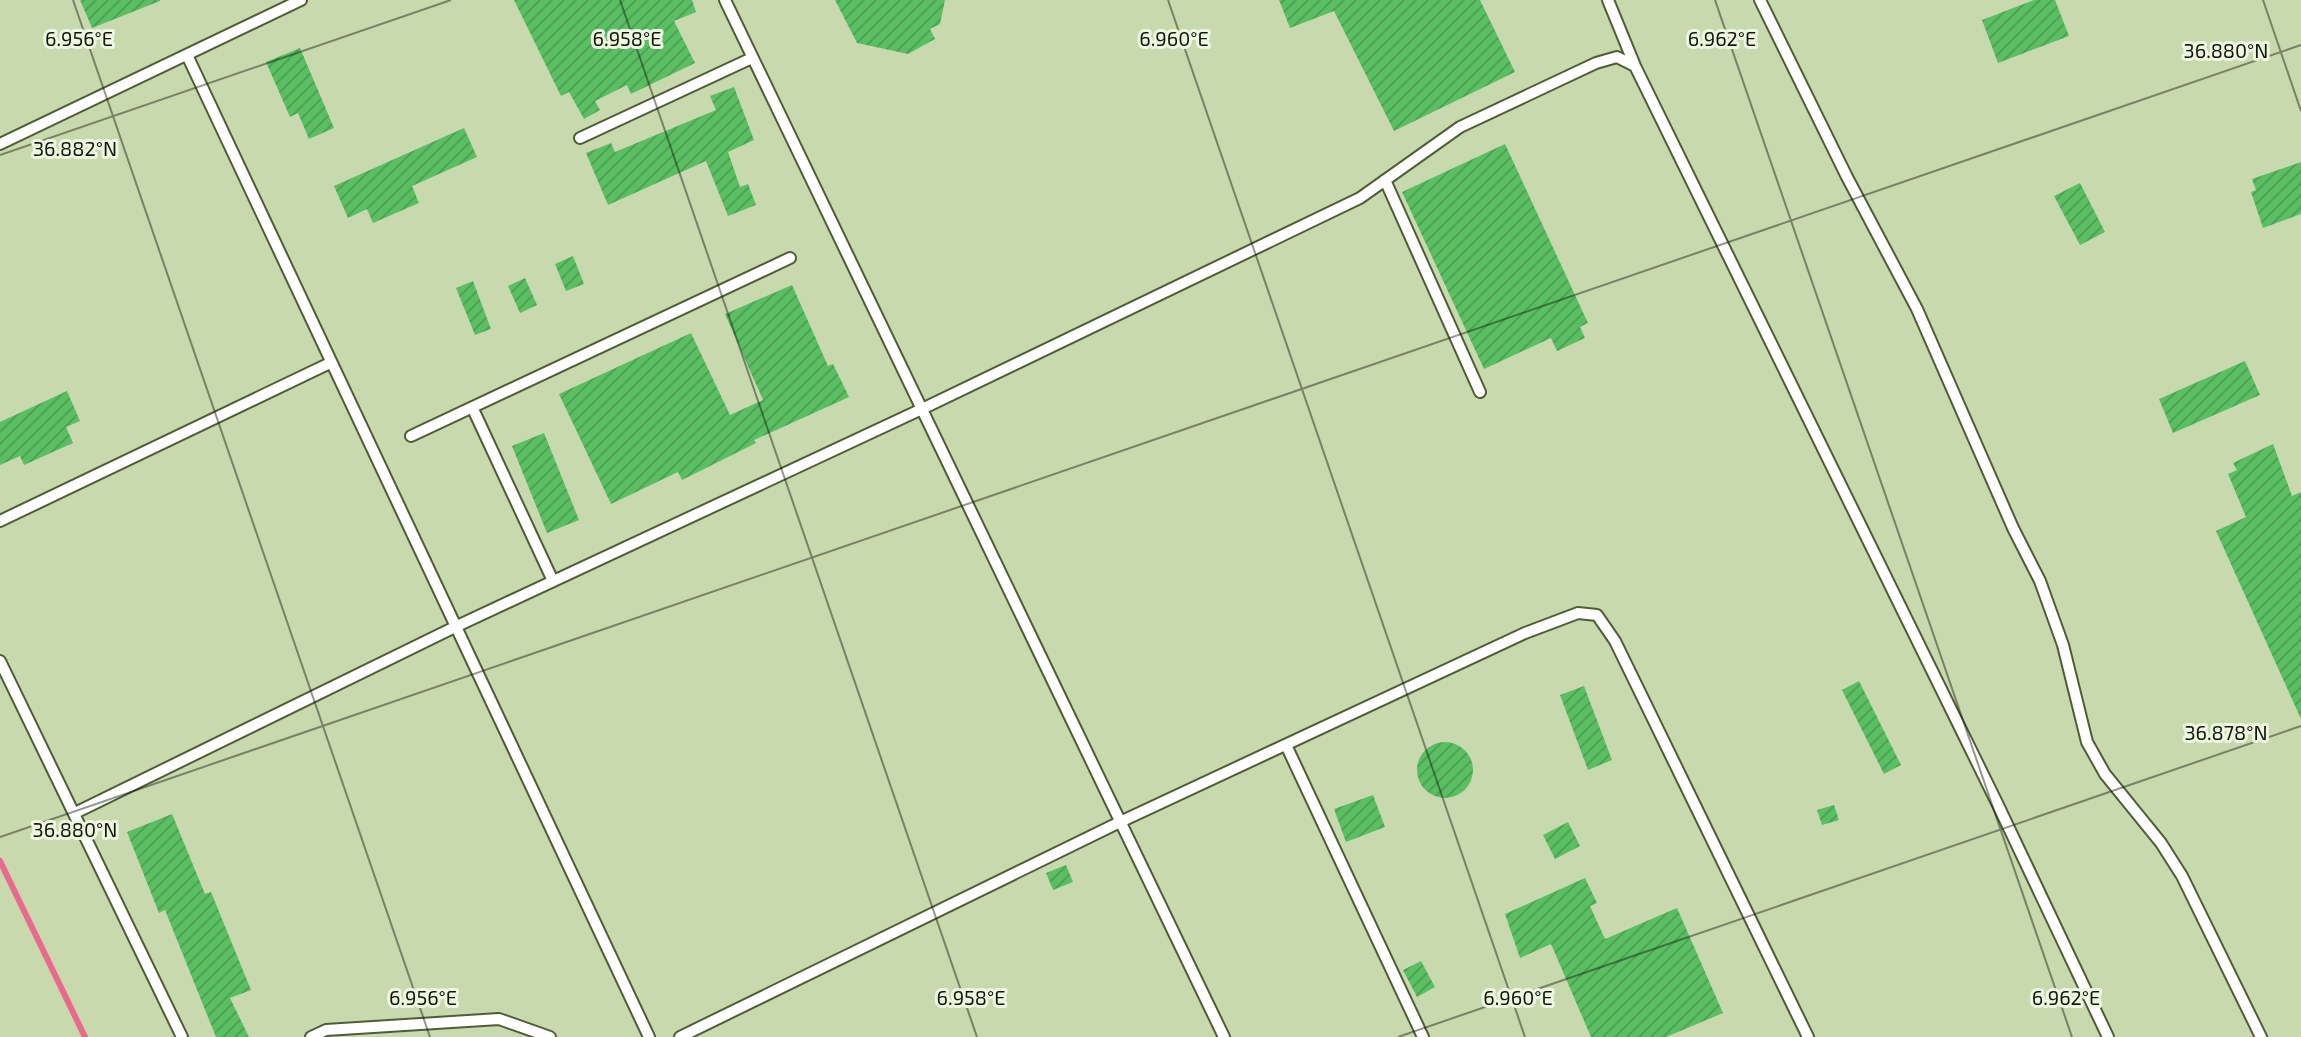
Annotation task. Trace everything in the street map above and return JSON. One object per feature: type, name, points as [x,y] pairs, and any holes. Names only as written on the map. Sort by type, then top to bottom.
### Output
[{"type":"lane","points":[[0,144],[301,0]]},
{"type":"lane","points":[[725,0],[924,408],[1224,1037]]},
{"type":"lane","points":[[1608,0],[1635,66],[1991,790],[2108,1037]]},
{"type":"lane","points":[[1760,0],[1917,309],[2040,581],[2063,645],[2087,742],[2105,774],[2161,843],[2182,876],[2261,1037]]},
{"type":"lane","points":[[187,55],[649,1037]]},
{"type":"lane","points":[[75,813],[455,627],[924,408],[1360,198],[1460,127],[1596,63],[1617,57],[1635,66]]},
{"type":"lane","points":[[580,138],[752,58]]},
{"type":"lane","points":[[1385,180],[1480,392]]},
{"type":"lane","points":[[411,436],[790,258]]},
{"type":"lane","points":[[0,521],[330,363]]},
{"type":"lane","points":[[473,409],[553,581]]},
{"type":"lane","points":[[680,1037],[1120,822],[1525,633],[1578,613],[1597,615],[1615,641],[1808,1037]]},
{"type":"lane","points":[[0,661],[182,1037]]},
{"type":"lane","points":[[1286,745],[1423,1037]]},
{"type":"lane","points":[[311,1037],[326,1030],[499,1019],[550,1037]]},
{"type":"building","points":[[80,0],[160,0],[160,1],[92,28]]},
{"type":"building","points":[[514,0],[692,0],[696,12],[674,21],[695,63],[631,94],[627,85],[595,101],[600,110],[584,119],[569,92],[561,96]]},
{"type":"building","points":[[835,0],[945,0],[940,24],[930,29],[935,39],[908,54],[857,43]]},
{"type":"building","points":[[1279,0],[1480,0],[1515,72],[1394,131],[1334,11],[1290,28]]},
{"type":"building","points":[[2034,0],[2055,0],[2069,36],[1998,63],[1982,20]]},
{"type":"building","points":[[300,48],[334,128],[309,139],[298,113],[290,117],[266,62]]},
{"type":"building","points":[[734,87],[754,140],[728,152],[740,187],[748,184],[756,205],[728,216],[706,161],[608,205],[586,153],[611,143],[615,152],[716,110],[710,96]]},
{"type":"building","points":[[464,128],[477,157],[412,186],[419,203],[373,223],[367,209],[348,218],[334,186]]},
{"type":"building","points":[[1505,144],[1588,323],[1580,327],[1585,338],[1557,351],[1551,338],[1484,369],[1402,192]]},
{"type":"building","points":[[2301,162],[2301,214],[2263,228],[2251,192],[2256,190],[2252,179]]},
{"type":"building","points":[[2080,183],[2105,232],[2080,245],[2054,196]]},
{"type":"building","points":[[573,256],[584,284],[566,291],[555,264]]},
{"type":"building","points":[[525,278],[537,305],[520,313],[508,286]]},
{"type":"building","points":[[473,281],[491,329],[475,335],[456,288]]},
{"type":"building","points":[[792,285],[828,366],[833,364],[849,397],[754,440],[756,443],[682,480],[678,472],[611,504],[559,394],[691,333],[730,415],[763,400],[725,314]]},
{"type":"building","points":[[2245,361],[2260,395],[2173,433],[2159,399]]},
{"type":"building","points":[[67,391],[80,421],[66,427],[73,443],[24,465],[20,456],[0,465],[0,422]]},
{"type":"building","points":[[544,433],[579,520],[547,533],[512,446]]},
{"type":"building","points":[[2273,444],[2292,496],[2301,492],[2301,719],[2216,531],[2246,517],[2228,474],[2237,470],[2233,463]]},
{"type":"building","points":[[1859,681],[1901,765],[1884,774],[1842,690]]},
{"type":"building","points":[[1584,686],[1612,760],[1588,770],[1560,695]]},
{"type":"building","points":[[1445,742],[1465,750],[1473,770],[1465,790],[1445,798],[1425,790],[1417,770],[1425,750]]},
{"type":"building","points":[[1373,795],[1385,827],[1346,842],[1334,809]]},
{"type":"building","points":[[1834,805],[1839,820],[1822,825],[1817,810]]},
{"type":"building","points":[[172,814],[205,894],[211,892],[251,990],[230,998],[249,1037],[216,1037],[165,910],[159,913],[127,832]]},
{"type":"building","points":[[1568,822],[1580,846],[1555,859],[1543,835]]},
{"type":"building","points":[[1066,865],[1073,882],[1053,890],[1046,873]]},
{"type":"building","points":[[1585,878],[1597,903],[1590,906],[1605,939],[1677,908],[1723,1013],[1666,1037],[1591,1037],[1551,944],[1520,958],[1505,914]]},
{"type":"building","points":[[1421,961],[1435,987],[1417,997],[1403,970]]},
{"type":"waterway","points":[[0,861],[85,1037]]}]
